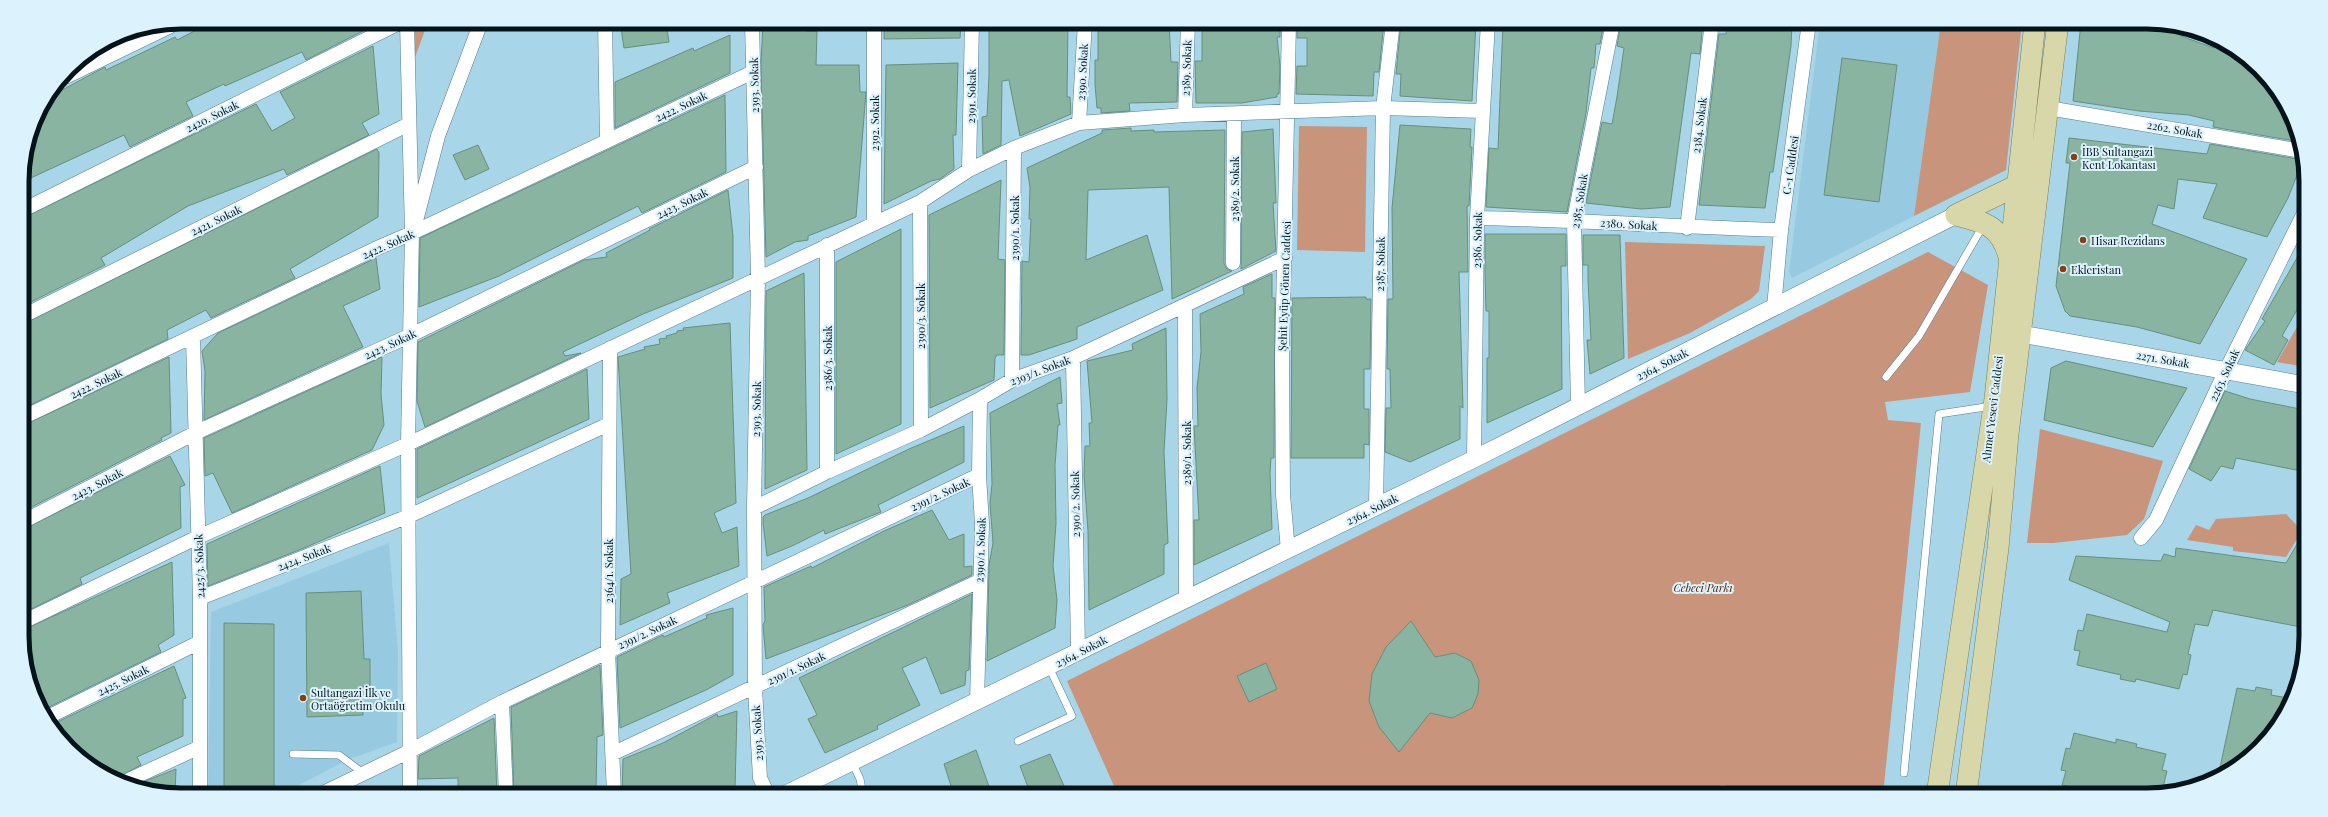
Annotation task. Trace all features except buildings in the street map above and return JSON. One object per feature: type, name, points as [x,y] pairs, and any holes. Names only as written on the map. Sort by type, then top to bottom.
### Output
[{"type":"main road","name":"Ahmet Yesevi Caddesi","points":[[1938,788],[1994,406],[2034,29]]},
{"type":"main road","name":"Ahmet Yesevi Caddesi","points":[[1967,788],[1998,548],[2008,434],[2057,29]]},
{"type":"main road","points":[[82,66],[154,31]]},
{"type":"main road","points":[[1956,215],[2039,174]]},
{"type":"main road","points":[[1956,215],[1984,224],[1998,232],[2004,239],[2010,260]]},
{"type":"street","name":"2420. Sokak","points":[[29,207],[388,29]]},
{"type":"street","points":[[407,29],[412,234],[408,444],[410,788]]},
{"type":"street","points":[[412,234],[438,136],[478,29]]},
{"type":"street","points":[[605,29],[607,141]]},
{"type":"street","name":"2393. Sokak","points":[[752,29],[758,277],[754,508],[755,688],[760,778],[765,788]]},
{"type":"street","name":"2392. Sokak","points":[[874,29],[874,223]]},
{"type":"street","name":"2391. Sokak","points":[[969,170],[972,29]]},
{"type":"street","name":"2390. Sokak","points":[[1079,123],[1085,29]]},
{"type":"street","name":"2389. Sokak","points":[[1185,115],[1188,29]]},
{"type":"street","name":"Şehit Eyüp Gönen Caddesi","points":[[1288,550],[1283,496],[1282,358],[1289,29]]},
{"type":"street","name":"2387. Sokak","points":[[1376,507],[1383,108],[1392,29]]},
{"type":"street","name":"2386. Sokak","points":[[1474,459],[1477,218],[1488,29]]},
{"type":"street","name":"2385. Sokak","points":[[1578,407],[1574,220],[1612,29]]},
{"type":"street","name":"2384. Sokak","points":[[1687,228],[1711,29]]},
{"type":"street","name":"C-1 Caddesi","points":[[1774,308],[1781,230],[1808,29]]},
{"type":"street","name":"2422. Sokak","points":[[29,415],[375,249],[412,234],[753,72]]},
{"type":"street","points":[[29,619],[198,537],[408,444],[758,277],[920,202],[969,170],[1014,148],[1079,123],[1185,115],[1288,113],[1383,108],[1482,111]]},
{"type":"street","name":"2262. Sokak","points":[[2048,108],[2296,150]]},
{"type":"street","name":"2389/2. Sokak","points":[[1233,263],[1234,114]]},
{"type":"street","name":"2421. Sokak","points":[[29,313],[409,124]]},
{"type":"street","name":"2390/1. Sokak","points":[[1012,380],[1014,148]]},
{"type":"street","name":"2423. Sokak","points":[[29,518],[197,432],[409,336],[756,167]]},
{"type":"street","name":"2390/3. Sokak","points":[[920,202],[921,430]]},
{"type":"street","name":"2364. Sokak","points":[[798,788],[1474,459],[1956,215]]},
{"type":"street","name":"2380. Sokak","points":[[1477,218],[1574,220],[1687,228],[1781,230]]},
{"type":"street","name":"2263. Sokak","points":[[2141,538],[2156,520],[2226,370],[2299,223]]},
{"type":"street","name":"2386/3. Sokak","points":[[827,245],[827,472]]},
{"type":"street","name":"2393/1. Sokak","points":[[754,508],[827,472],[921,430],[980,399],[1012,380],[1073,358],[1285,258]]},
{"type":"street","name":"2389/1. Sokak","points":[[1185,306],[1186,599]]},
{"type":"street","name":"2271. Sokak","points":[[2021,334],[2299,384]]},
{"type":"street","name":"2425/3. Sokak","points":[[193,337],[197,432],[200,598],[200,788]]},
{"type":"street","name":"2364/1. Sokak","points":[[610,348],[608,650],[614,753],[614,788]]},
{"type":"street","name":"2390/2. Sokak","points":[[1073,358],[1078,651]]},
{"type":"street","name":"2390/1. Sokak","points":[[977,700],[979,581],[982,524],[979,475],[980,399]]},
{"type":"street","name":"2424. Sokak","points":[[200,598],[408,516],[609,424]]},
{"type":"street","name":"2391/2. Sokak","points":[[333,788],[608,650],[979,475]]},
{"type":"street","name":"2391/1. Sokak","points":[[614,753],[755,688],[979,581]]},
{"type":"street","name":"2425. Sokak","points":[[51,715],[200,642]]},
{"type":"street","points":[[502,702],[506,788]]},
{"type":"street","points":[[130,779],[200,747]]},
{"type":"lane","points":[[1886,377],[1919,336],[1984,224]]},
{"type":"lane","points":[[1904,774],[1939,414],[1994,406]]},
{"type":"lane","points":[[1018,741],[1072,716],[1049,667]]},
{"type":"lane","points":[[293,754],[339,755],[363,773]]},
{"type":"lane","points":[[852,762],[860,779],[862,788]]},
{"type":"shaded area","points":[[1819,29],[1940,29],[1914,216],[1792,278],[1789,272]]},
{"type":"shaded area","name":"Sultangazi İlk ve Ortaöğretim Okulu","points":[[389,543],[398,653],[397,742],[347,760],[293,788],[208,788],[211,612]]},
{"type":"green space","points":[[414,29],[425,29],[414,60]]},
{"type":"green space","points":[[1940,29],[2021,29],[2006,170],[1914,216]]},
{"type":"green space","points":[[1299,126],[1367,127],[1365,252],[1297,250]]},
{"type":"green space","points":[[1625,242],[1765,246],[1759,291],[1751,299],[1690,333],[1628,359]]},
{"type":"green space","name":"Cebeci Parkı","points":[[1928,252],[1988,285],[1970,392],[1885,402],[1888,420],[1921,423],[1884,788],[1740,788],[1721,785],[1720,788],[1109,788],[1114,786],[1067,681]]},
{"type":"green space","points":[[2299,324],[2299,366],[2277,362]]},
{"type":"green space","points":[[2040,429],[2163,461],[2144,519],[2127,535],[2053,543],[2027,543]]},
{"type":"green space","points":[[2286,514],[2299,528],[2299,536],[2286,557],[2233,551],[2233,547],[2187,540],[2196,525],[2209,530],[2216,519]]},
{"type":"place","name":"İBB Sultangazi Kent Lokantası","points":[[2074,157]]},
{"type":"place","name":"Hisar Rezidans","points":[[2083,240]]},
{"type":"place","name":"Ekleristan","points":[[2063,269]]},
{"type":"place","name":"Sultangazi İlk ve Ortaöğretim Okulu","points":[[303,698]]}]
